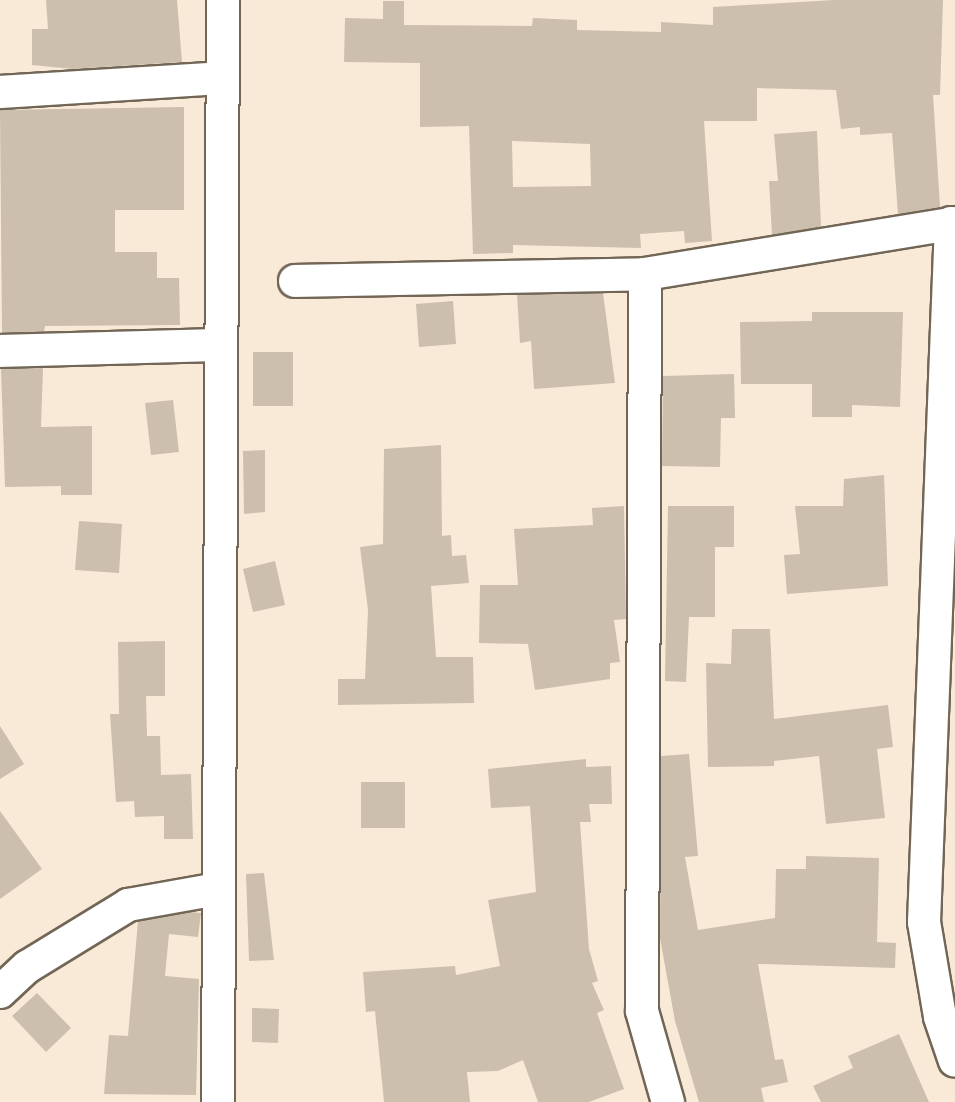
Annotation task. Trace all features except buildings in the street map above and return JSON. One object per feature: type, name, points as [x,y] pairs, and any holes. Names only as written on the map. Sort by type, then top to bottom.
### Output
[{"type":"street","points":[[218,1102],[223,0]]},
{"type":"street","points":[[0,92],[221,78]]},
{"type":"street","points":[[295,281],[645,274],[953,223],[924,922],[940,1017],[955,1061]]},
{"type":"street","points":[[645,274],[642,1011],[668,1102]]},
{"type":"street","points":[[0,351],[220,345]]},
{"type":"street","points":[[0,992],[27,967],[128,905],[218,889]]}]
